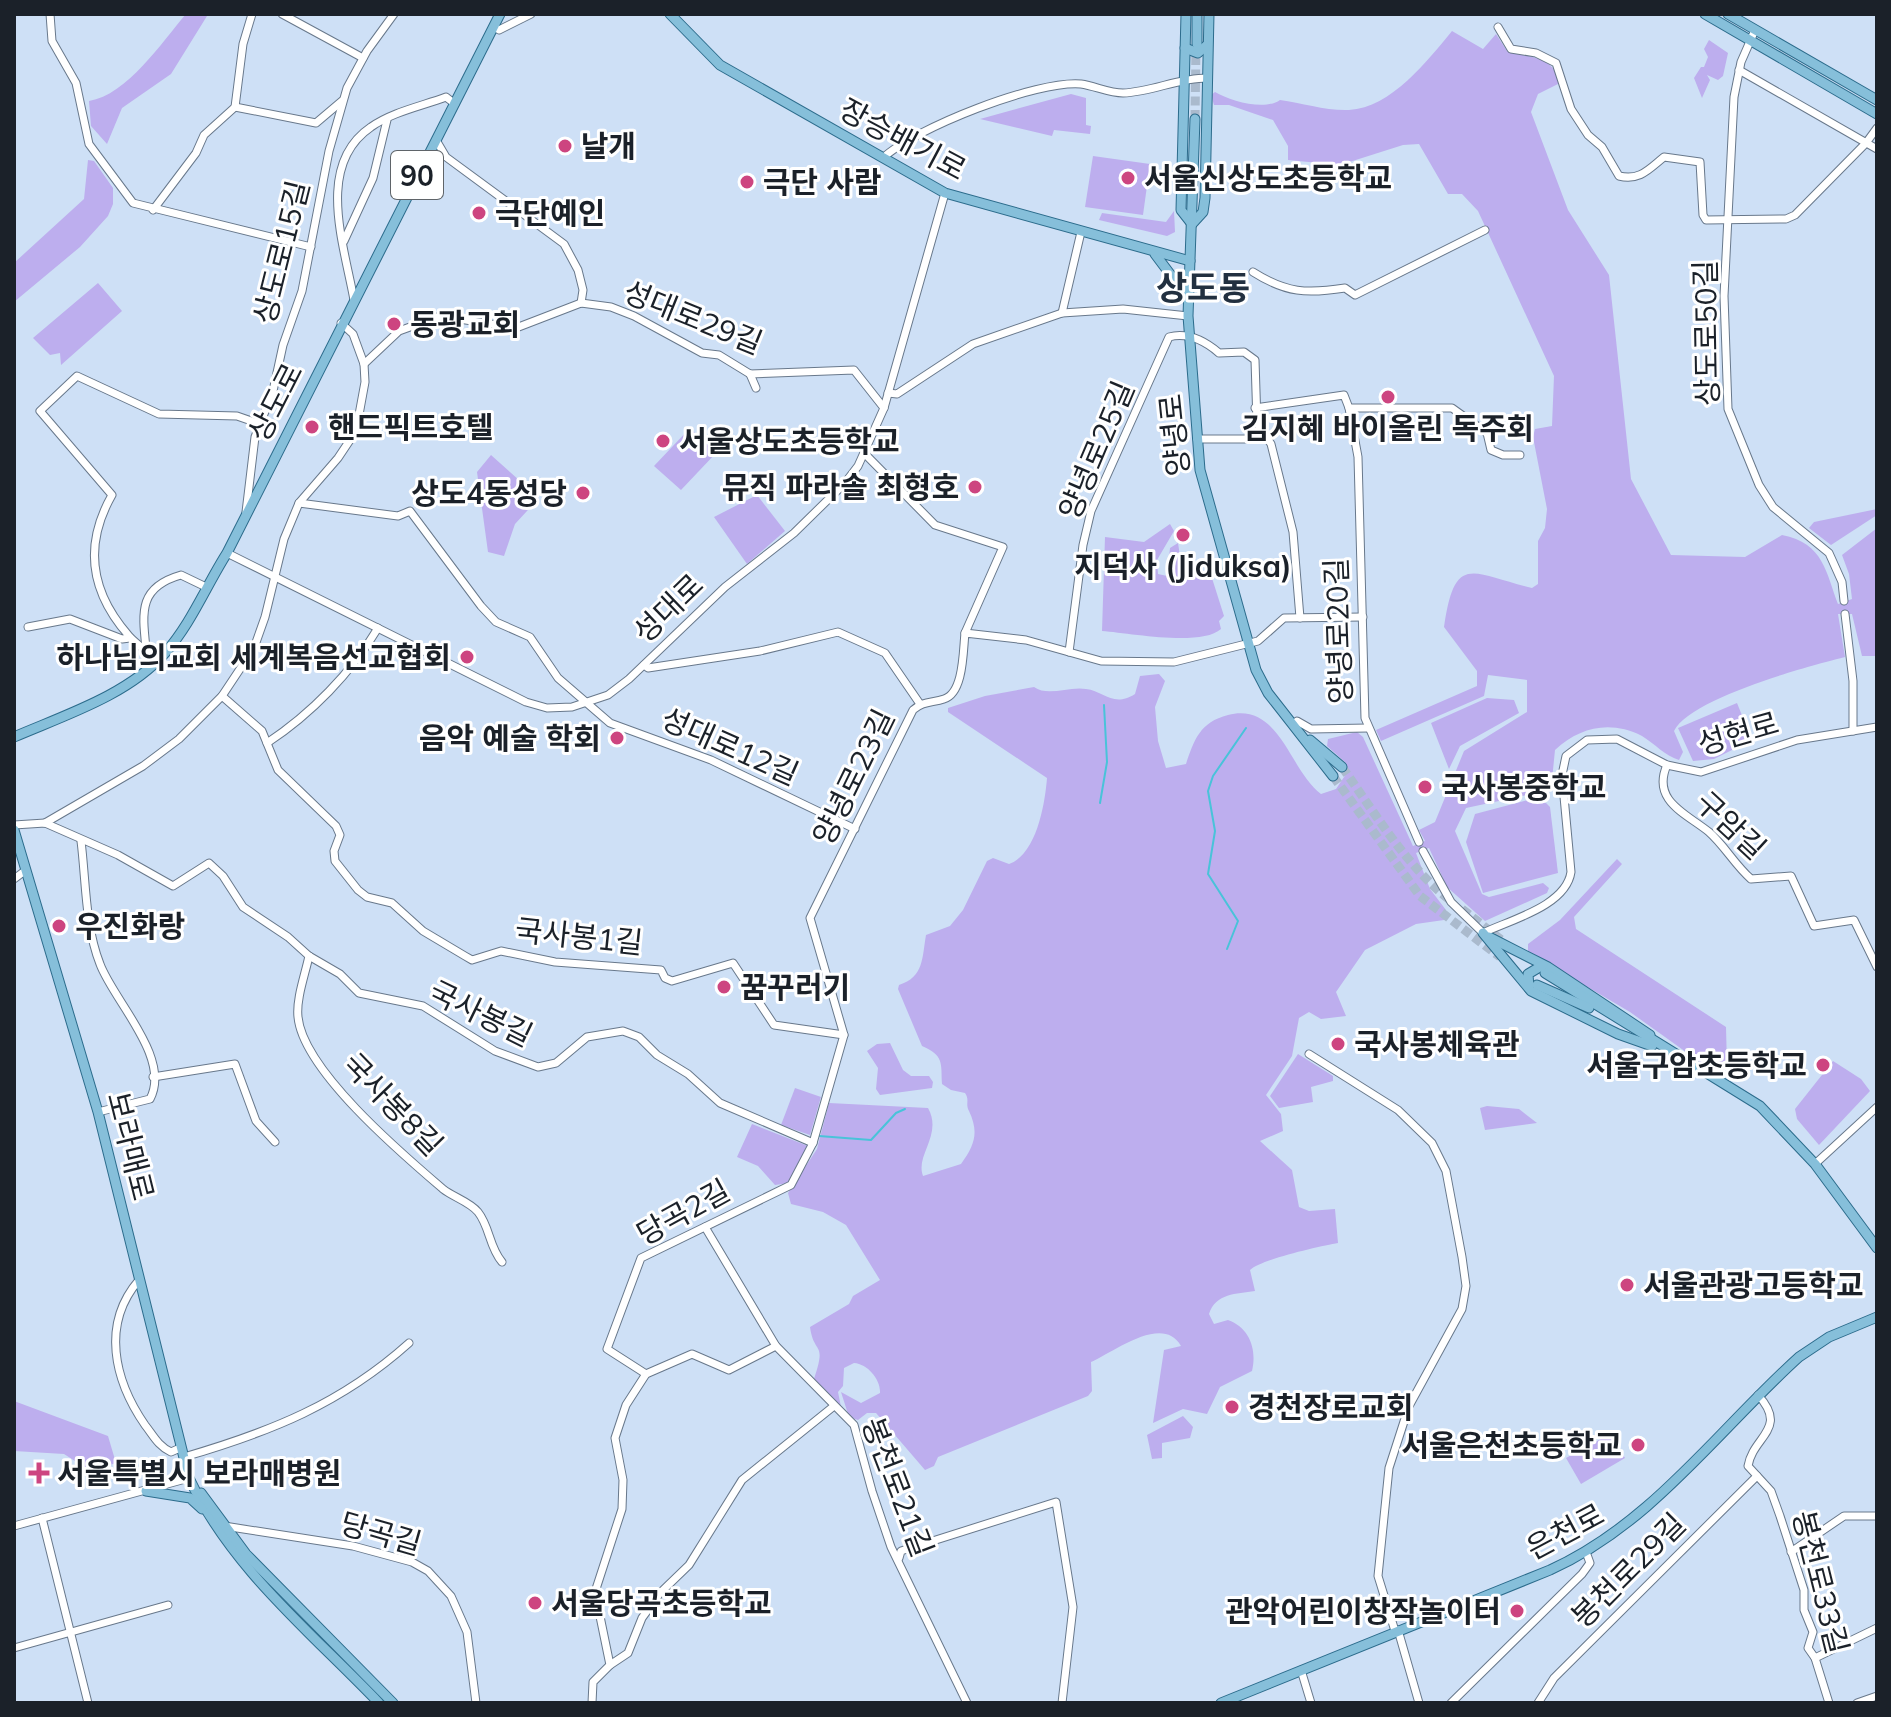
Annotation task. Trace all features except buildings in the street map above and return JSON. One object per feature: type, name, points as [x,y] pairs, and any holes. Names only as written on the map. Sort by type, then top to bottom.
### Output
[{"type":"main road","name":"상도로","points":[[14,737],[126,685],[158,661],[186,625],[227,553],[500,14]]},
{"type":"main road","name":"장승배기로","points":[[670,14],[720,65],[945,193],[1155,254],[1190,261]]},
{"type":"main road","points":[[1186,14],[1181,210],[1192,224],[1203,212],[1205,198],[1207,78],[1197,14]]},
{"type":"main road","points":[[1185,48],[1198,53],[1209,14]]},
{"type":"main road","points":[[1705,14],[1877,114]]},
{"type":"main road","points":[[1728,14],[1877,100]]},
{"type":"main road","points":[[1183,111],[1196,105],[1205,111]]},
{"type":"main road","name":"양녕로","points":[[1195,119],[1188,316],[1197,439],[1208,508],[1247,644],[1266,689],[1333,776]]},
{"type":"main road","points":[[1155,254],[1188,298]]},
{"type":"main road","name":"양녕로","points":[[1295,724],[1342,767]]},
{"type":"main road","name":"보라매로","points":[[14,827],[98,1112],[189,1478],[205,1512],[259,1582],[379,1703]]},
{"type":"main road","points":[[1483,933],[1628,1017],[1673,1052]]},
{"type":"main road","points":[[1483,933],[1534,988],[1618,1034],[1673,1052]]},
{"type":"main road","points":[[1544,969],[1528,974],[1534,988],[1614,1019]]},
{"type":"main road","points":[[1544,969],[1614,1019],[1760,1106],[1815,1164],[1877,1248]]},
{"type":"main road","name":"은천로","points":[[1221,1703],[1588,1556],[1639,1517],[1758,1395],[1816,1346],[1877,1317]]},
{"type":"main road","name":"보라매로","points":[[189,1478],[268,1578],[393,1703]]},
{"type":"main road","points":[[146,1491],[190,1498],[205,1512]]},
{"type":"street","points":[[50,14],[52,41],[76,83],[89,144],[133,203],[311,247]]},
{"type":"street","points":[[153,210],[196,153],[204,135],[235,107],[243,44],[252,14]]},
{"type":"street","points":[[282,14],[363,58]]},
{"type":"street","name":"상도로15길","points":[[246,513],[255,437],[273,391],[311,247],[343,100],[363,58],[394,14]]},
{"type":"street","points":[[494,27],[499,30],[531,14]]},
{"type":"street","points":[[1498,27],[1511,49],[1536,53],[1556,63],[1571,109],[1588,135],[1602,147],[1619,176],[1630,179],[1644,175],[1664,157],[1700,162],[1703,169],[1703,215],[1706,220],[1786,219],[1795,215],[1877,128]]},
{"type":"street","name":"상도로50길","points":[[1755,30],[1739,70],[1734,102],[1725,368],[1731,419],[1759,485],[1773,507],[1829,553],[1842,582],[1844,601]]},
{"type":"street","points":[[1739,70],[1877,149]]},
{"type":"street","points":[[883,158],[899,142],[933,124],[1057,86],[1081,84],[1121,93],[1149,89],[1184,78],[1207,78]]},
{"type":"street","points":[[354,300],[337,188],[345,154],[371,127],[446,97],[455,104]]},
{"type":"street","points":[[235,107],[316,123],[343,100]]},
{"type":"street","points":[[344,241],[357,219],[373,178],[387,120]]},
{"type":"street","points":[[436,140],[446,157],[564,244],[578,270],[583,290],[581,303]]},
{"type":"street","points":[[323,187],[337,188]]},
{"type":"street","name":"성대로","points":[[227,553],[526,702],[547,708],[588,704],[608,695],[725,587],[808,520],[845,483],[865,454],[884,408],[945,193]]},
{"type":"street","points":[[1253,272],[1272,284],[1306,294],[1345,288],[1355,295],[1485,230]]},
{"type":"street","points":[[1062,313],[1081,232]]},
{"type":"street","name":"성대로29길","points":[[364,364],[399,331],[440,316],[516,328],[581,303],[611,307],[634,316],[702,353],[719,355],[750,374],[854,370],[884,408]]},
{"type":"street","points":[[888,393],[897,394],[973,344],[1062,313],[1123,309],[1188,316]]},
{"type":"street","points":[[14,827],[45,823],[143,766],[179,739],[222,696],[254,648],[265,617],[273,577],[299,503],[338,458],[356,431],[365,382],[364,364],[353,334],[341,323]]},
{"type":"street","name":"양녕로25길","points":[[1069,652],[1083,545],[1091,511],[1169,337],[1190,337]]},
{"type":"street","points":[[1190,337],[1205,341],[1219,353],[1244,352],[1255,360],[1257,423],[1271,444],[1293,532],[1300,618]]},
{"type":"street","points":[[750,374],[756,388]]},
{"type":"street","points":[[158,661],[146,648],[130,638],[97,583],[93,561],[112,495],[40,411],[77,376],[159,414],[237,416],[260,424]]},
{"type":"street","points":[[1255,408],[1344,395],[1349,408],[1452,408],[1487,433],[1491,450],[1520,455]]},
{"type":"street","name":"양녕로20길","points":[[1349,408],[1358,457],[1365,718],[1419,842]]},
{"type":"street","points":[[1197,439],[1252,439],[1265,435]]},
{"type":"street","name":"양녕로23길","points":[[844,1035],[810,918],[913,710],[920,704],[943,699],[956,687],[965,633],[1003,547],[935,525],[865,454]]},
{"type":"street","name":"성대로12길","points":[[299,503],[398,516],[410,511],[496,622],[530,637],[558,678],[610,723],[711,760],[855,829]]},
{"type":"street","points":[[146,648],[144,627],[147,597],[157,583],[181,575],[206,587]]},
{"type":"street","points":[[1845,614],[1853,681],[1853,731]]},
{"type":"street","points":[[965,633],[1026,640],[1101,661],[1174,662],[1258,641],[1284,618],[1363,617]]},
{"type":"street","points":[[28,627],[70,619],[122,639],[130,638]]},
{"type":"street","points":[[267,743],[305,714],[350,668],[378,628]]},
{"type":"street","points":[[644,665],[648,668],[760,651],[838,632],[885,653],[920,704]]},
{"type":"street","name":"국사봉1길","points":[[222,696],[262,731],[272,763],[336,826],[340,835],[334,851],[335,861],[358,890],[367,897],[392,903],[423,931],[472,960],[501,951],[595,967],[651,967],[661,970],[665,978],[672,981],[733,963],[774,1025],[844,1035]]},
{"type":"street","points":[[1295,724],[1311,729],[1368,728]]},
{"type":"street","name":"성현로","points":[[1483,933],[1547,903],[1568,882],[1571,872],[1562,775],[1566,756],[1575,746],[1603,737],[1617,739],[1667,765],[1701,772],[1797,740],[1877,727]]},
{"type":"street","name":"구암길","points":[[1667,765],[1663,774],[1664,788],[1682,816],[1710,833],[1751,879],[1791,876],[1814,926],[1854,920],[1877,967]]},
{"type":"street","name":"국사봉길","points":[[45,823],[118,855],[173,886],[209,863],[223,876],[243,907],[288,937],[309,956],[340,974],[359,993],[423,1006],[495,1051],[538,1067],[556,1063],[587,1037],[623,1031],[688,1074],[720,1103],[813,1143]]},
{"type":"street","points":[[81,841],[91,932],[98,960],[141,1034],[155,1090],[150,1099],[98,1112]]},
{"type":"street","points":[[1423,851],[1451,902],[1483,933]]},
{"type":"street","points":[[14,879],[26,870]]},
{"type":"street","name":"국사봉8길","points":[[309,956],[297,1014],[307,1047],[347,1098],[392,1145],[447,1192],[476,1209],[491,1249],[502,1262]]},
{"type":"street","points":[[813,1143],[844,1035]]},
{"type":"street","points":[[1309,1054],[1398,1110],[1432,1143],[1446,1171],[1462,1257],[1466,1286],[1462,1309],[1409,1406],[1389,1468],[1378,1576],[1419,1703]]},
{"type":"street","points":[[153,1077],[235,1064],[256,1121],[275,1142]]},
{"type":"street","points":[[1815,1164],[1877,1107]]},
{"type":"street","name":"당곡2길","points":[[646,1374],[607,1349],[641,1258],[791,1185],[813,1143]]},
{"type":"street","name":"봉천로21길","points":[[705,1227],[776,1346],[854,1425],[872,1491],[899,1558],[967,1703]]},
{"type":"street","points":[[139,1280],[121,1306],[114,1347],[116,1365],[140,1417],[158,1444],[171,1452],[259,1435],[312,1412],[409,1343]]},
{"type":"street","points":[[610,1665],[595,1592],[622,1509],[623,1480],[615,1438],[626,1405],[646,1374],[692,1354],[729,1370],[776,1346]]},
{"type":"street","points":[[1757,1476],[1749,1468],[1748,1460],[1766,1434],[1771,1419],[1758,1395]]},
{"type":"street","points":[[592,1703],[593,1682],[628,1653],[642,1618],[660,1593],[689,1565],[742,1480],[834,1406]]},
{"type":"street","name":"봉천로33길","points":[[1757,1476],[1771,1491],[1804,1590],[1804,1610],[1813,1632],[1808,1648],[1815,1658],[1829,1703]]},
{"type":"street","name":"봉천로29길","points":[[1538,1703],[1554,1678],[1757,1476]]},
{"type":"street","points":[[14,1526],[189,1478]]},
{"type":"street","points":[[899,1558],[901,1551],[1056,1502],[1073,1607],[1062,1703]]},
{"type":"street","points":[[1791,1552],[1844,1516],[1877,1516]]},
{"type":"street","points":[[42,1518],[88,1703]]},
{"type":"street","name":"당곡길","points":[[224,1526],[353,1546],[412,1562],[428,1571],[451,1596],[467,1632],[476,1703]]},
{"type":"street","points":[[1451,1703],[1582,1574],[1588,1556]]},
{"type":"street","points":[[14,1648],[168,1605]]},
{"type":"street","points":[[1815,1658],[1877,1628]]},
{"type":"street","points":[[1301,1670],[1311,1703]]},
{"type":"street","points":[[1857,1703],[1877,1696]]},
{"type":"shaded area","points":[[186,14],[207,16],[171,74],[122,108],[107,144],[91,126],[89,101],[103,97],[130,78]]},
{"type":"shaded area","points":[[1452,31],[1483,49],[1496,34],[1507,51],[1546,62],[1560,83],[1538,94],[1531,112],[1568,210],[1609,275],[1631,479],[1671,555],[1745,557],[1782,535],[1796,539],[1815,552],[1821,561],[1838,604],[1852,599],[1849,574],[1842,555],[1877,528],[1877,656],[1862,656],[1852,614],[1838,614],[1845,657],[1752,685],[1702,707],[1684,719],[1674,731],[1683,752],[1679,760],[1630,731],[1596,728],[1575,736],[1555,750],[1551,790],[1544,796],[1527,795],[1466,808],[1455,831],[1482,894],[1489,897],[1543,883],[1549,888],[1547,893],[1485,921],[1447,887],[1429,848],[1416,853],[1430,889],[1446,910],[1444,920],[1416,924],[1365,950],[1336,992],[1346,1016],[1321,1019],[1309,1012],[1299,1018],[1292,1056],[1266,1095],[1281,1114],[1283,1131],[1260,1141],[1292,1170],[1299,1207],[1309,1211],[1335,1209],[1338,1243],[1257,1266],[1250,1270],[1255,1291],[1222,1298],[1212,1307],[1209,1314],[1214,1324],[1228,1320],[1247,1334],[1253,1355],[1252,1371],[1220,1387],[1207,1414],[1183,1409],[1153,1423],[1164,1350],[1181,1346],[1173,1337],[1162,1333],[1150,1334],[1091,1362],[1092,1391],[1088,1396],[938,1457],[934,1466],[925,1470],[876,1413],[867,1413],[858,1420],[849,1417],[841,1392],[861,1403],[880,1393],[876,1378],[869,1370],[854,1363],[844,1368],[843,1386],[838,1392],[841,1407],[814,1379],[820,1353],[810,1327],[849,1304],[853,1296],[880,1280],[846,1225],[823,1212],[791,1204],[788,1193],[817,1149],[829,1103],[928,1108],[932,1127],[923,1160],[923,1176],[961,1164],[970,1151],[975,1132],[966,1095],[942,1084],[940,1060],[922,1046],[898,989],[917,972],[926,935],[950,926],[963,910],[987,861],[993,858],[1009,864],[1026,850],[1038,827],[1047,778],[948,712],[948,708],[985,696],[1034,687],[1046,691],[1079,688],[1121,699],[1135,694],[1140,676],[1159,674],[1165,681],[1155,707],[1158,741],[1166,768],[1186,764],[1195,740],[1211,722],[1228,715],[1246,714],[1260,718],[1272,728],[1300,770],[1321,794],[1336,789],[1348,771],[1346,763],[1327,746],[1328,739],[1357,732],[1363,737],[1413,846],[1425,841],[1419,830],[1435,822],[1464,751],[1527,712],[1527,680],[1488,675],[1484,696],[1381,741],[1376,730],[1477,686],[1477,671],[1444,627],[1448,603],[1461,578],[1480,574],[1532,588],[1538,584],[1538,541],[1545,528],[1547,509],[1533,437],[1535,429],[1552,426],[1554,376],[1478,211],[1462,194],[1448,194],[1419,144],[1403,145],[1340,165],[1288,160],[1288,146],[1273,120],[1229,105],[1214,105],[1211,95],[1215,92],[1229,99],[1257,105],[1280,100],[1332,109],[1364,107],[1394,92],[1407,81]]},
{"type":"shaded area","points":[[1709,40],[1728,53],[1723,76],[1718,80],[1707,75],[1710,80],[1702,98],[1694,78],[1708,57],[1704,49]]},
{"type":"shaded area","points":[[1071,94],[1086,98],[1086,125],[1091,126],[1090,134],[1054,130],[1052,136],[980,119]]},
{"type":"shaded area","points":[[1093,156],[1150,164],[1143,215],[1085,207]]},
{"type":"shaded area","points":[[88,160],[94,161],[113,188],[113,204],[108,216],[80,247],[14,302],[14,263],[84,199]]},
{"type":"shaded area","points":[[1174,211],[1175,232],[1167,236],[1099,220],[1102,213],[1166,222]]},
{"type":"shaded area","points":[[98,283],[122,311],[61,365],[60,353],[50,355],[33,338]]},
{"type":"shaded area","points":[[690,428],[716,453],[681,490],[654,466]]},
{"type":"shaded area","points":[[491,455],[539,498],[515,524],[504,556],[488,552],[477,472]]},
{"type":"shaded area","points":[[757,495],[785,531],[747,564],[714,517]]},
{"type":"shaded area","points":[[1877,509],[1877,515],[1831,545],[1809,528],[1814,522]]},
{"type":"shaded area","points":[[1170,524],[1174,531],[1157,560],[1158,574],[1167,576],[1170,548],[1178,543],[1183,576],[1190,555],[1196,570],[1211,575],[1224,616],[1219,621],[1221,629],[1198,637],[1182,638],[1102,631],[1105,537],[1144,542]]},
{"type":"shaded area","points":[[1487,698],[1514,700],[1519,713],[1460,746],[1449,769],[1431,723]]},
{"type":"shaded area","points":[[1737,703],[1752,740],[1714,759],[1693,761],[1678,728]]},
{"type":"shaded area","points":[[1528,800],[1546,803],[1550,807],[1558,873],[1483,893],[1466,842],[1475,814]]},
{"type":"shaded area","points":[[1617,859],[1622,864],[1574,917],[1576,929],[1726,1027],[1727,1066],[1721,1077],[1630,1012],[1528,952],[1528,944],[1560,920]]},
{"type":"shaded area","points":[[890,1043],[903,1070],[911,1076],[929,1076],[933,1082],[932,1088],[880,1095],[876,1089],[878,1068],[867,1051],[877,1044]]},
{"type":"shaded area","points":[[1298,1054],[1333,1076],[1333,1081],[1311,1087],[1313,1102],[1279,1108],[1270,1096]]},
{"type":"shaded area","points":[[1833,1061],[1861,1079],[1870,1091],[1819,1145],[1797,1119],[1795,1109]]},
{"type":"shaded area","points":[[795,1088],[821,1097],[810,1135],[781,1125]]},
{"type":"shaded area","points":[[1480,1108],[1519,1109],[1537,1123],[1485,1130]]},
{"type":"shaded area","points":[[752,1124],[808,1146],[789,1183],[775,1185],[758,1166],[737,1157]]},
{"type":"shaded area","points":[[14,1401],[108,1436],[116,1463],[78,1475],[75,1461],[64,1454],[14,1451]]},
{"type":"shaded area","points":[[1183,1416],[1193,1427],[1190,1438],[1162,1443],[1162,1458],[1152,1459],[1147,1435]]},
{"type":"shaded area","points":[[1610,1434],[1625,1458],[1581,1484],[1566,1458]]},
{"type":"waterway","points":[[1100,803],[1107,762],[1104,705]]},
{"type":"waterway","points":[[1227,949],[1238,921],[1208,874],[1215,831],[1208,791],[1213,776],[1246,728]]},
{"type":"waterway","points":[[819,1136],[871,1140],[896,1113],[905,1109]]},
{"type":"tunnel","points":[[1195,119],[1196,47]]},
{"type":"tunnel","points":[[1342,767],[1405,855],[1450,900]]},
{"type":"tunnel","points":[[1333,776],[1420,896],[1500,957]]},
{"type":"tunnel","points":[[1462,909],[1504,942]]},
{"type":"place","name":"날개","points":[[565,146]]},
{"type":"place","name":"서울신상도초등학교","points":[[1128,178]]},
{"type":"place","name":"극단 사람","points":[[747,182]]},
{"type":"place","name":"극단예인","points":[[479,213]]},
{"type":"place","name":"동광교회","points":[[394,324]]},
{"type":"place","name":"김지혜 바이올린 독주회","points":[[1388,397]]},
{"type":"place","name":"핸드픽트호텔","points":[[312,427]]},
{"type":"place","name":"서울상도초등학교","points":[[663,441]]},
{"type":"place","name":"뮤직 파라솔 최형호","points":[[975,487]]},
{"type":"place","name":"상도4동성당","points":[[583,493]]},
{"type":"place","name":"지덕사 (Jiduksa)","points":[[1183,535]]},
{"type":"place","name":"하나님의교회 세계복음선교협회","points":[[467,657]]},
{"type":"place","name":"음악 예술 학회","points":[[617,738]]},
{"type":"place","name":"국사봉중학교","points":[[1425,787]]},
{"type":"place","name":"우진화랑","points":[[59,926]]},
{"type":"place","name":"꿈꾸러기","points":[[724,987]]},
{"type":"place","name":"국사봉체육관","points":[[1338,1044]]},
{"type":"place","name":"서울구암초등학교","points":[[1823,1065]]},
{"type":"place","name":"서울관광고등학교","points":[[1627,1285]]},
{"type":"place","name":"경천장로교회","points":[[1232,1407]]},
{"type":"place","name":"서울은천초등학교","points":[[1638,1445]]},
{"type":"place","name":"서울특별시 보라매병원","points":[[39,1473]]},
{"type":"place","name":"서울당곡초등학교","points":[[535,1603]]},
{"type":"place","name":"관악어린이창작놀이터","points":[[1517,1611]]},
{"type":"district","name":"상도동","points":[[1203,287]]}]
